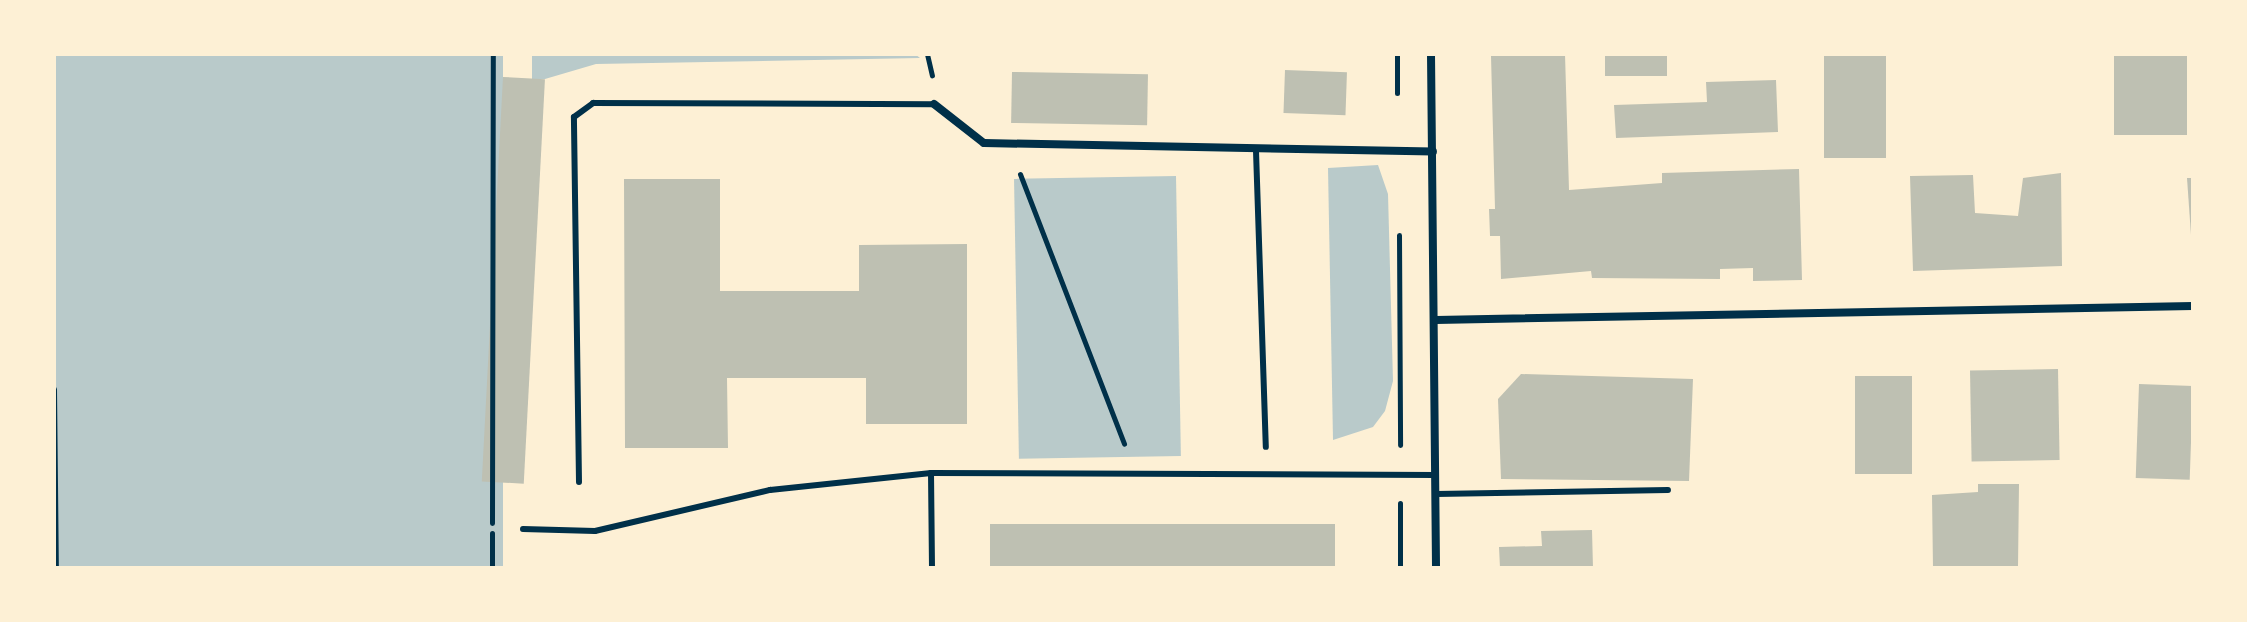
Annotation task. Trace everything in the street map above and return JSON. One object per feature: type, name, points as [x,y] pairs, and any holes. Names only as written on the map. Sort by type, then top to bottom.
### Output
[{"type":"street","points":[[1431,54],[1436,320],[1436,568]]},
{"type":"street","points":[[934,104],[984,143],[1256,151],[1433,152]]},
{"type":"street","points":[[1436,320],[2193,306]]},
{"type":"lane","points":[[579,482],[574,117],[593,103],[934,104]]},
{"type":"lane","points":[[1256,151],[1266,447]]},
{"type":"lane","points":[[931,473],[932,568]]},
{"type":"lane","points":[[523,529],[595,531],[770,490],[931,473],[1436,475]]},
{"type":"lane","points":[[1436,494],[1668,490]]},
{"type":"path","points":[[492,568],[493,54]]},
{"type":"path","points":[[1397,54],[1397,96]]},
{"type":"path","points":[[1008,144],[1136,475]]},
{"type":"path","points":[[1399,229],[1400,568]]},
{"type":"path","points":[[54,389],[56,568]]},
{"type":"shaded area","points":[[54,54],[503,54],[503,568],[54,568]]},
{"type":"shaded area","points":[[532,54],[915,54],[920,58],[596,64],[545,79],[532,79]]},
{"type":"shaded area","points":[[1378,165],[1388,194],[1393,381],[1385,411],[1373,427],[1333,440],[1328,168]]},
{"type":"shaded area","points":[[1176,176],[1181,456],[1019,459],[1014,179]]},
{"type":"building","points":[[1565,54],[1569,190],[1662,183],[1662,173],[1799,169],[1802,280],[1753,281],[1753,268],[1720,269],[1720,279],[1592,278],[1591,271],[1501,279],[1500,236],[1490,236],[1489,209],[1495,209],[1491,56]]},
{"type":"building","points":[[1605,54],[1667,54],[1667,76],[1605,76]]},
{"type":"building","points":[[1824,54],[1886,54],[1886,158],[1824,158]]},
{"type":"building","points":[[2114,54],[2187,54],[2187,135],[2114,135]]},
{"type":"building","points":[[1285,70],[1347,72],[1345,115],[1283,113]]},
{"type":"building","points":[[1012,72],[1148,74],[1147,125],[1011,123]]},
{"type":"building","points":[[503,77],[545,79],[524,484],[482,481]]},
{"type":"building","points":[[1776,80],[1778,132],[1616,138],[1614,105],[1707,102],[1706,82]]},
{"type":"building","points":[[2061,173],[2062,266],[1913,271],[1910,176],[1973,175],[1975,213],[2018,216],[2023,178]]},
{"type":"building","points":[[2187,178],[2193,178],[2193,235],[2191,235]]},
{"type":"building","points":[[624,179],[720,179],[720,291],[859,291],[859,245],[967,244],[967,424],[866,424],[866,378],[727,378],[728,448],[625,448]]},
{"type":"building","points":[[2058,369],[2060,460],[1972,462],[1970,371]]},
{"type":"building","points":[[1521,374],[1693,379],[1689,481],[1501,479],[1498,399]]},
{"type":"building","points":[[1855,376],[1912,376],[1912,474],[1855,474]]},
{"type":"building","points":[[2139,384],[2193,386],[2190,480],[2136,478]]},
{"type":"building","points":[[1978,484],[2019,484],[2018,568],[1933,568],[1932,495],[1978,492]]},
{"type":"building","points":[[990,524],[1335,524],[1335,568],[990,568]]},
{"type":"building","points":[[1592,530],[1593,568],[1500,568],[1499,547],[1542,546],[1541,531]]}]
